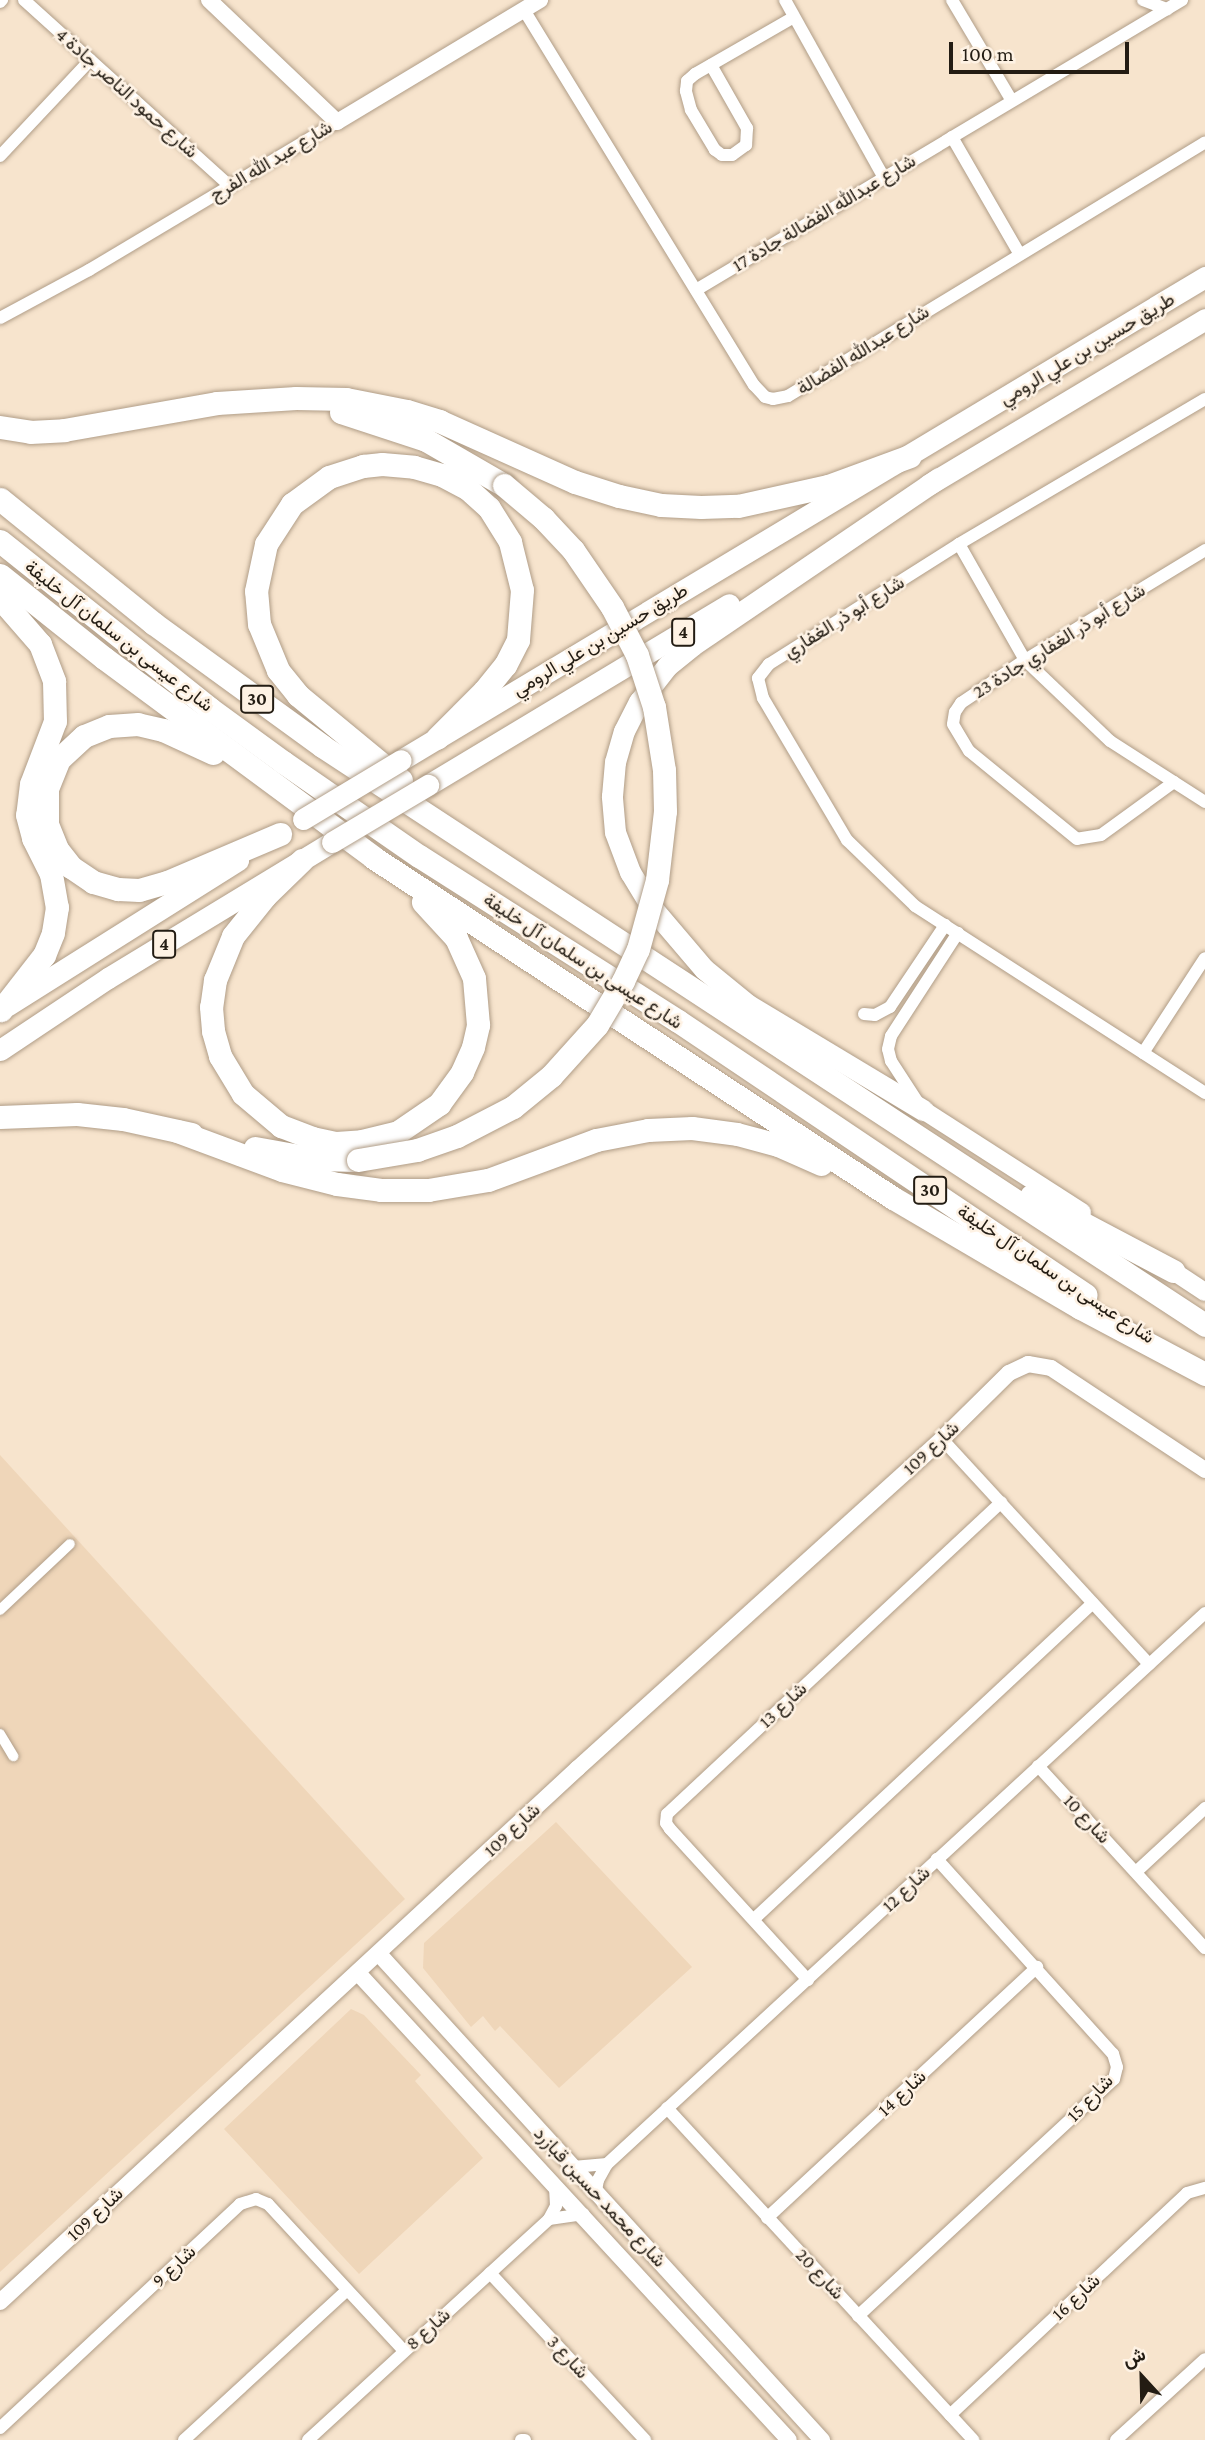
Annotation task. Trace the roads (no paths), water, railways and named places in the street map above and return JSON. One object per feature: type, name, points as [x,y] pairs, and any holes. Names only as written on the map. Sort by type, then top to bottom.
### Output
[{"type":"highway","name":"طريق حسين بن علي الرومي","points":[[1,1010],[303,819],[1205,277]]},
{"type":"highway","name":"طريق حسين بن علي الرومي","points":[[0,1050],[107,978],[1205,319]]},
{"type":"highway","points":[[0,427],[30,432],[64,430],[183,407],[255,400],[345,399],[407,411],[469,432],[575,482],[619,496],[661,505],[738,506],[779,498],[828,486],[910,456]]},
{"type":"highway","points":[[0,1117],[77,1114],[177,1131],[292,1156],[358,1160],[417,1150],[457,1136],[513,1107],[551,1076],[597,1025],[624,981],[642,937],[657,880],[664,823],[664,778],[658,726],[645,677],[625,629],[587,569],[543,518],[504,485],[449,451],[380,422],[336,411],[255,400]]},
{"type":"highway","points":[[437,738],[484,691],[505,665],[518,640],[522,590],[510,542],[499,520],[479,498],[436,472],[382,464],[363,466],[329,477],[292,504],[266,544],[258,575],[256,607],[269,654],[288,683],[312,709],[526,880]]},
{"type":"highway","points":[[923,1110],[748,1004],[704,969],[663,922],[630,872],[615,832],[612,796],[615,762],[624,731],[639,702],[667,666],[693,645],[939,478]]},
{"type":"highway","name":"شارع عيسى بن سلمان آل خليفة","points":[[0,499],[153,622],[291,724],[884,1115]]},
{"type":"highway","name":"شارع عيسى بن سلمان آل خليفة","points":[[0,541],[209,708],[385,833],[677,1021],[1182,1359]]},
{"type":"highway","points":[[0,575],[104,659],[374,858],[892,1198],[1079,1307],[1182,1359]]},
{"type":"highway","points":[[0,598],[40,644],[54,681],[55,721],[30,784],[27,815],[33,838],[51,874],[57,906],[53,933],[44,955],[1,1010]]},
{"type":"highway","points":[[274,786],[163,730],[138,724],[118,724],[84,736],[64,753],[49,781],[45,815],[52,841],[71,867],[93,882],[118,890],[139,890],[167,882],[280,834]]},
{"type":"highway","points":[[302,860],[265,896],[233,936],[215,980],[211,1007],[213,1031],[220,1056],[233,1080],[261,1112],[281,1126],[312,1138],[349,1142],[376,1139],[398,1132],[439,1104],[462,1072],[473,1047],[478,1025],[474,978],[461,945],[436,913],[374,858]]},
{"type":"highway","points":[[884,1115],[1174,1271]]},
{"type":"highway","name":"30","points":[[884,1115],[1205,1325]]},
{"type":"highway","points":[[177,1131],[308,1177],[356,1188],[404,1191],[488,1180],[596,1140],[629,1132],[671,1128],[712,1130],[788,1149],[892,1198]]},
{"type":"highway","name":"30","points":[[1182,1359],[1205,1374]]},
{"type":"main road","points":[[923,1110],[1205,1292]]},
{"type":"street","name":"شارع حمود الناصر جادة 4","points":[[24,0],[230,186]]},
{"type":"street","points":[[209,0],[337,122]]},
{"type":"street","name":"شارع عبد الله الفرج","points":[[0,318],[89,270],[540,0]]},
{"type":"street","points":[[785,0],[884,177]]},
{"type":"street","points":[[952,0],[1012,101]]},
{"type":"street","points":[[1143,0],[1167,9]]},
{"type":"street","name":"شارع عبدالله الفضالة جادة 17","points":[[696,289],[1182,0]]},
{"type":"street","name":"شارع عبدالله الفضالة","points":[[524,10],[754,385],[765,397],[773,399],[788,396],[1205,142]]},
{"type":"street","points":[[711,65],[747,128],[746,145],[732,155],[722,155],[715,150],[691,110],[685,91],[687,81],[711,65],[794,17]]},
{"type":"street","points":[[0,156],[90,60]]},
{"type":"street","points":[[952,137],[1019,253]]},
{"type":"street","name":"شارع أبو ذر الغفاري","points":[[1205,399],[959,544],[769,664],[758,678],[763,698],[847,840],[915,905],[1205,1093]]},
{"type":"street","points":[[959,544],[1025,660],[1110,741],[1205,803]]},
{"type":"street","name":"شارع أبو ذر الغفاري جادة 23","points":[[1174,782],[1101,835],[1077,839],[980,760],[958,736],[953,724],[955,712],[961,703],[1025,660],[1205,550]]},
{"type":"street","points":[[903,1014],[886,1018],[867,1015],[881,1013],[890,1007],[945,925]]},
{"type":"street","points":[[923,1110],[896,1074],[888,1049],[891,1036],[903,1014],[958,933]]},
{"type":"street","points":[[1143,1053],[1205,958]]},
{"type":"street","name":"شارع 109","points":[[0,2302],[942,1438],[1009,1373],[1028,1364],[1051,1368],[1205,1471]]},
{"type":"street","points":[[942,1438],[1149,1664]]},
{"type":"street","name":"شارع 13","points":[[808,1980],[670,1829],[666,1823],[667,1814],[1001,1502]]},
{"type":"street","points":[[0,1610],[70,1544]]},
{"type":"street","points":[[754,1919],[1093,1603]]},
{"type":"street","name":"شارع 12","points":[[596,2191],[598,2180],[607,2164],[1205,1613]]},
{"type":"street","points":[[0,1734],[13,1756]]},
{"type":"street","name":"شارع 10","points":[[1038,1766],[1205,1948]]},
{"type":"street","points":[[1136,1871],[1205,1808]]},
{"type":"street","name":"شارع 15","points":[[858,2316],[1114,2079],[1118,2067],[1113,2054],[937,1860]]},
{"type":"street","name":"شارع محمد حسين قبازرد","points":[[379,1954],[822,2440]]},
{"type":"street","name":"شارع 14","points":[[767,2218],[1037,1968]]},
{"type":"street","name":"شارع محمد حسين قبازرد","points":[[358,1973],[584,2214],[789,2440]]},
{"type":"street","points":[[410,2029],[409,2017],[412,2012],[424,2013],[474,2068],[507,2095]]},
{"type":"street","name":"شارع 20","points":[[667,2108],[973,2440]]},
{"type":"street","points":[[573,2167],[607,2164]]},
{"type":"street","points":[[554,2183],[557,2198],[549,2219],[584,2214]]},
{"type":"street","name":"شارع 16","points":[[950,2415],[1186,2193],[1205,2188]]},
{"type":"street","name":"شارع 9","points":[[0,2428],[240,2204],[256,2199],[268,2204],[346,2291],[404,2350]]},
{"type":"street","name":"شارع 8","points":[[308,2440],[549,2219]]},
{"type":"street","name":"شارع 3","points":[[490,2273],[645,2440]]},
{"type":"street","points":[[184,2440],[346,2291]]},
{"type":"street","points":[[1116,2440],[1205,2359]]}]
